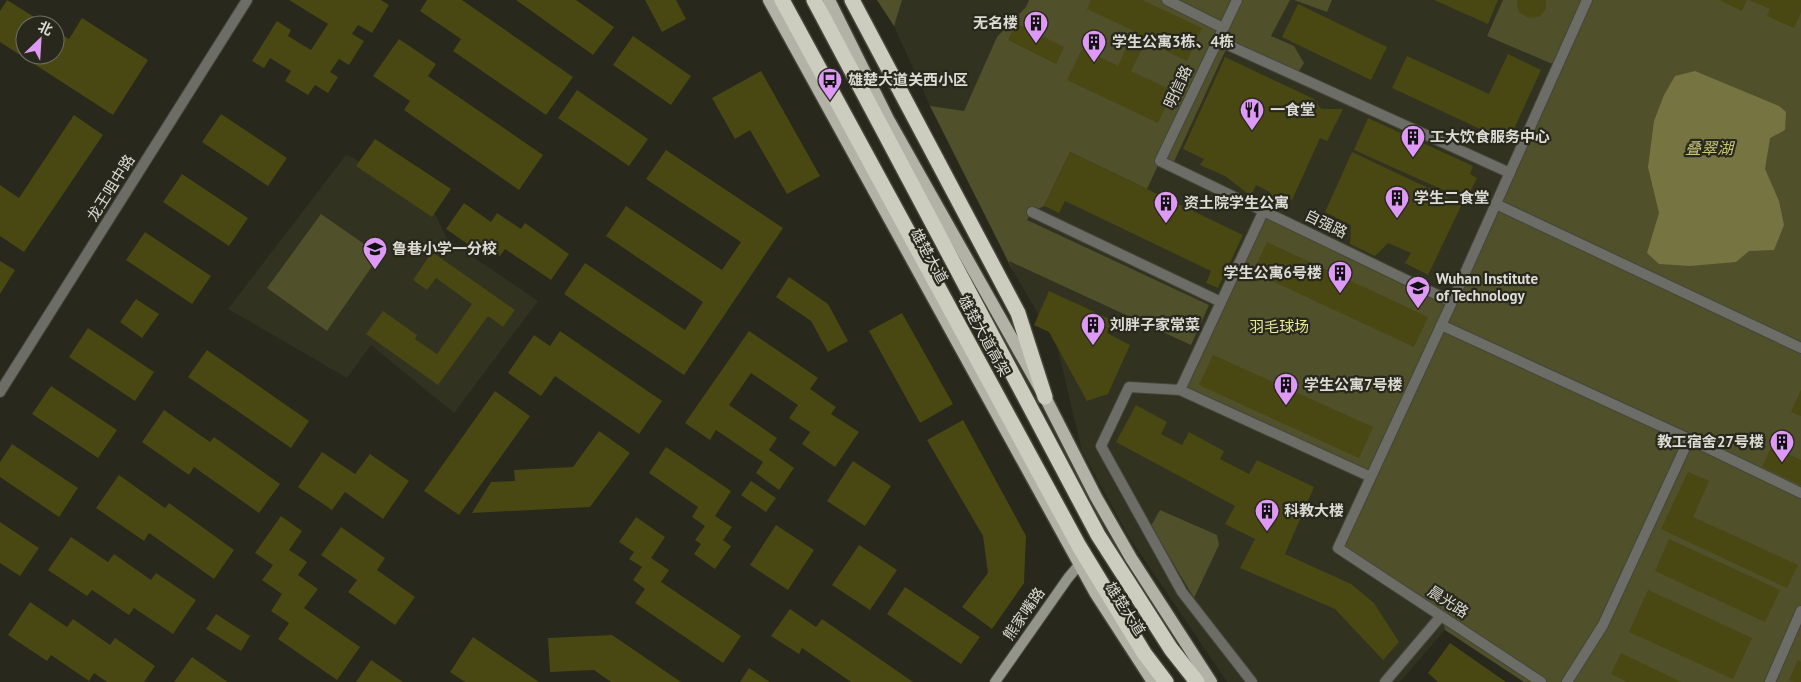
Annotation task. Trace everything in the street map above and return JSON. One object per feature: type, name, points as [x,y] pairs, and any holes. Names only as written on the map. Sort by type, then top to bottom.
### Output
[{"type":"highway","name":"雄楚大道高架","points":[[782,0],[1079,546],[1144,653],[1166,682]]},
{"type":"highway","name":"雄楚大道高架","points":[[814,0],[1098,535],[1172,649],[1197,682]]},
{"type":"highway","points":[[852,0],[1018,313],[1045,397]]},
{"type":"main road","name":"雄楚大道","points":[[769,0],[1079,564],[1096,594],[1153,682]]},
{"type":"main road","points":[[829,0],[888,119],[1045,397],[1096,497],[1132,558],[1211,682]]},
{"type":"street","name":"龙王咀中路","points":[[0,392],[247,0]]},
{"type":"street","points":[[1167,0],[1223,28]]},
{"type":"street","name":"明信路","points":[[1160,160],[1237,0]]},
{"type":"street","points":[[1252,682],[1182,592],[1101,446],[1129,387],[1180,390],[1370,477],[1452,302],[1588,0]]},
{"type":"street","points":[[1217,40],[1510,173]]},
{"type":"street","name":"自强路","points":[[1160,160],[1452,302]]},
{"type":"street","points":[[1496,204],[1801,348]]},
{"type":"street","points":[[1180,390],[1264,210]]},
{"type":"street","points":[[1032,212],[1221,302]]},
{"type":"street","points":[[1441,325],[1689,439],[1801,493]]},
{"type":"street","points":[[1567,682],[1604,625],[1689,439]]},
{"type":"street","name":"晨光路","points":[[1370,477],[1338,548],[1541,682]]},
{"type":"street","name":"熊家嘴路","points":[[995,682],[1079,564]]},
{"type":"street","points":[[1770,682],[1801,611]]},
{"type":"street","points":[[1385,682],[1441,616]]},
{"type":"shaded area","name":"Wuhan Institute of Technology","points":[[877,0],[1801,0],[1801,682],[1524,682],[1445,630],[1400,682],[1227,682],[1129,537],[1082,451],[1057,346],[1013,271],[930,106],[894,26]]},
{"type":"shaded area","name":"鲁巷小学一分校","points":[[346,155],[355,159],[435,213],[447,239],[538,301],[454,413],[371,345],[347,378],[228,309]]},
{"type":"green space","points":[[877,0],[902,0],[894,26]]},
{"type":"green space","points":[[1029,0],[1290,0],[1271,36],[1294,46],[1304,63],[1296,76],[1228,45],[1172,166],[1160,161],[1147,189],[1070,152],[1044,206],[1032,212],[1027,220],[1209,305],[1191,345],[1009,261],[1013,271],[930,106],[964,111],[997,37],[1026,7]]},
{"type":"green space","points":[[1294,0],[1332,0],[1327,12]]},
{"type":"green space","name":"羽毛球场","points":[[1503,0],[1801,0],[1801,682],[1524,682],[1445,630],[1441,615],[1338,548],[1370,478],[1180,390],[1264,210],[1452,302],[1557,66],[1487,36]]},
{"type":"green space","points":[[321,214],[380,255],[327,331],[267,288]]},
{"type":"green space","points":[[1160,510],[1217,535],[1219,545],[1194,598],[1151,526]]},
{"type":"water","name":"叠翠湖","points":[[1695,71],[1779,106],[1786,112],[1785,130],[1770,138],[1765,169],[1779,201],[1784,225],[1774,250],[1749,251],[1736,262],[1690,266],[1659,264],[1647,253],[1659,213],[1648,167],[1654,121],[1664,95],[1675,76]]},
{"type":"building","points":[[7,0],[31,15],[15,15],[15,52],[0,42],[0,11]]},
{"type":"building","points":[[289,0],[381,0],[389,5],[372,33],[358,25],[352,34],[364,41],[349,65],[339,59],[330,72],[338,77],[328,93],[315,85],[308,95],[285,81],[291,71],[270,58],[264,68],[252,61],[277,21],[291,30],[288,36],[311,50],[328,24]]},
{"type":"building","points":[[427,0],[462,0],[573,77],[546,115],[453,51],[461,39],[420,11]]},
{"type":"building","points":[[516,0],[576,0],[614,27],[593,55]]},
{"type":"building","points":[[645,0],[676,0],[686,19],[662,32]]},
{"type":"building","name":"学生公寓3栋、4栋","points":[[1091,0],[1142,0],[1202,28],[1187,61],[1146,41],[1131,71],[1173,91],[1158,123],[1067,80],[1082,49],[1118,66],[1134,31],[1087,9]]},
{"type":"building","points":[[1434,0],[1498,0],[1488,24]]},
{"type":"building","points":[[1517,0],[1546,0],[1546,9],[1539,17],[1529,18],[1520,13]]},
{"type":"building","points":[[1719,0],[1747,0],[1742,11]]},
{"type":"building","points":[[1749,0],[1801,0],[1801,12],[1794,28],[1767,16],[1770,9]]},
{"type":"building","points":[[1298,4],[1387,47],[1371,80],[1282,37]]},
{"type":"building","points":[[82,18],[148,60],[113,115],[36,65],[65,65],[65,36],[69,39]]},
{"type":"building","name":"无名楼","points":[[1016,23],[1064,47],[1056,64],[1008,40]]},
{"type":"building","points":[[633,36],[691,76],[671,105],[613,65]]},
{"type":"building","points":[[399,39],[436,64],[428,76],[543,155],[519,190],[404,110],[410,101],[373,76]]},
{"type":"building","points":[[1508,54],[1541,70],[1508,142],[1392,88],[1407,56],[1489,94]]},
{"type":"building","points":[[1225,57],[1314,99],[1321,109],[1343,109],[1327,141],[1320,138],[1292,200],[1278,195],[1272,205],[1266,201],[1270,192],[1256,185],[1251,196],[1225,176],[1200,165],[1204,159],[1183,149]]},
{"type":"building","points":[[761,71],[820,176],[787,194],[750,130],[735,139],[712,98]]},
{"type":"building","points":[[577,90],[648,139],[629,166],[558,118]]},
{"type":"building","points":[[221,114],[287,158],[268,186],[202,142]]},
{"type":"building","points":[[74,115],[103,135],[24,252],[0,236],[0,185],[19,198]]},
{"type":"building","name":"工大饮食服务中心","points":[[1368,118],[1473,166],[1470,174],[1477,178],[1470,192],[1464,190],[1461,198],[1354,150]]},
{"type":"building","points":[[375,139],[451,189],[432,217],[356,166]]},
{"type":"building","points":[[666,150],[783,228],[684,375],[564,294],[585,263],[685,330],[703,302],[606,236],[626,206],[722,270],[741,242],[646,179]]},
{"type":"building","name":"资土院学生公寓","points":[[1070,152],[1243,235],[1218,288],[1206,283],[1211,271],[1065,201],[1059,213],[1044,206]]},
{"type":"building","name":"学生二食堂","points":[[1352,152],[1462,204],[1428,275],[1405,263],[1411,253],[1388,243],[1375,256],[1350,244],[1351,225],[1325,212]]},
{"type":"building","points":[[182,174],[248,218],[229,246],[163,202]]},
{"type":"building","points":[[464,203],[491,222],[497,213],[521,229],[525,223],[569,254],[551,280],[505,249],[500,256],[477,240],[472,247],[446,229]]},
{"type":"building","points":[[145,232],[211,276],[192,304],[126,260]]},
{"type":"building","name":"学生公寓6号楼","points":[[1267,242],[1428,317],[1414,347],[1253,272]]},
{"type":"building","points":[[432,252],[515,310],[503,327],[488,316],[438,385],[366,334],[383,311],[417,335],[415,339],[437,354],[472,304],[436,278],[427,290],[413,280]]},
{"type":"building","points":[[0,261],[15,270],[0,294]]},
{"type":"building","points":[[789,277],[828,304],[848,341],[828,352],[811,321],[776,297]]},
{"type":"building","name":"刘胖子家常菜","points":[[1049,291],[1112,320],[1107,333],[1130,345],[1108,394],[1087,401],[1049,332],[1034,325]]},
{"type":"building","points":[[136,299],[159,314],[142,338],[120,322]]},
{"type":"building","points":[[902,313],[953,404],[920,423],[869,331]]},
{"type":"building","points":[[88,328],[154,372],[135,401],[69,357]]},
{"type":"building","points":[[560,331],[662,401],[639,434],[555,376],[541,396],[508,373],[534,335],[550,346]]},
{"type":"building","points":[[749,331],[818,378],[810,389],[836,407],[831,414],[859,432],[835,467],[802,444],[810,432],[789,418],[798,405],[751,373],[729,405],[777,438],[769,450],[794,468],[779,490],[756,473],[763,462],[716,430],[710,440],[685,423]]},
{"type":"building","points":[[207,350],[309,421],[291,448],[188,377]]},
{"type":"building","name":"学生公寓7号楼","points":[[1213,355],[1373,427],[1359,458],[1199,385]]},
{"type":"building","points":[[51,386],[117,430],[98,458],[32,414]]},
{"type":"building","points":[[1801,390],[1801,416],[1791,412]]},
{"type":"building","points":[[495,391],[530,416],[459,515],[424,491]]},
{"type":"building","name":"科教大楼","points":[[1136,405],[1167,422],[1161,434],[1182,445],[1189,432],[1224,451],[1220,459],[1249,474],[1257,460],[1314,487],[1285,554],[1351,584],[1374,603],[1399,642],[1383,660],[1335,609],[1240,568],[1255,539],[1225,524],[1235,506],[1116,442]]},
{"type":"building","points":[[164,410],[210,442],[214,437],[280,484],[259,513],[194,467],[189,475],[142,442]]},
{"type":"building","points":[[963,420],[1026,536],[1024,583],[992,629],[962,607],[988,573],[983,536],[927,440]]},
{"type":"building","points":[[599,431],[630,453],[590,507],[472,513],[491,482],[515,481],[514,470],[573,467]]},
{"type":"building","points":[[12,444],[78,488],[59,517],[0,477],[0,462]]},
{"type":"building","name":"教工宿舍27号楼","points":[[1772,446],[1801,460],[1801,485],[1762,467]]},
{"type":"building","points":[[666,447],[731,491],[715,516],[732,527],[723,540],[731,546],[715,569],[694,554],[701,544],[695,540],[705,526],[692,517],[698,507],[649,473]]},
{"type":"building","points":[[322,452],[355,474],[370,454],[409,481],[383,519],[345,492],[332,510],[298,487]]},
{"type":"building","points":[[853,461],[891,486],[865,526],[827,501]]},
{"type":"building","points":[[1688,472],[1709,481],[1693,517],[1798,565],[1787,588],[1661,529]]},
{"type":"building","points":[[119,475],[165,508],[169,503],[234,550],[214,579],[149,533],[144,541],[96,508]]},
{"type":"building","points":[[751,481],[776,498],[766,512],[741,495]]},
{"type":"building","points":[[281,516],[302,531],[289,550],[307,562],[298,575],[318,589],[304,608],[360,647],[337,680],[278,639],[289,623],[271,611],[282,594],[262,580],[273,565],[255,553]]},
{"type":"building","points":[[636,517],[665,537],[651,558],[669,570],[661,582],[741,636],[723,663],[635,603],[645,589],[633,580],[642,567],[629,559],[634,552],[619,542]]},
{"type":"building","points":[[0,522],[39,548],[20,576],[0,563]]},
{"type":"building","points":[[776,525],[814,550],[788,590],[750,565]]},
{"type":"building","points":[[341,527],[385,558],[377,570],[415,597],[395,625],[348,592],[357,580],[321,555]]},
{"type":"building","points":[[71,537],[108,562],[114,554],[151,580],[156,573],[196,600],[173,634],[134,608],[129,615],[92,590],[87,596],[48,570]]},
{"type":"building","points":[[1669,539],[1780,590],[1765,622],[1655,571]]},
{"type":"building","points":[[859,545],[897,570],[870,610],[832,585]]},
{"type":"building","points":[[905,587],[980,637],[961,664],[887,614]]},
{"type":"building","points":[[1648,590],[1752,638],[1733,679],[1629,632]]},
{"type":"building","points":[[30,602],[67,627],[73,619],[110,645],[115,638],[155,666],[144,682],[107,682],[94,673],[89,681],[51,655],[47,661],[8,635]]},
{"type":"building","points":[[790,609],[816,627],[822,619],[913,682],[851,682],[802,648],[799,654],[771,636]]},
{"type":"building","points":[[216,614],[250,636],[241,651],[206,629]]},
{"type":"building","points":[[612,635],[681,682],[611,682],[594,670],[550,672],[548,638]]},
{"type":"building","points":[[473,637],[539,682],[465,682],[450,672]]},
{"type":"building","points":[[1450,643],[1506,682],[1438,682],[1428,673]]},
{"type":"building","points":[[1621,653],[1681,682],[1627,682],[1611,674]]},
{"type":"building","points":[[192,657],[228,682],[174,682]]},
{"type":"building","points":[[371,660],[403,682],[356,682]]},
{"type":"building","points":[[1798,660],[1801,662],[1801,682],[1793,682],[1789,680]]},
{"type":"building","points":[[749,668],[770,682],[740,682]]},
{"type":"place","name":"无名楼","points":[[1036,44]]},
{"type":"place","name":"学生公寓3栋、4栋","points":[[1094,63]]},
{"type":"place","name":"雄楚大道关西小区","points":[[830,101]]},
{"type":"place","name":"一食堂","points":[[1252,131]]},
{"type":"place","name":"工大饮食服务中心","points":[[1413,158]]},
{"type":"place","name":"学生二食堂","points":[[1397,219]]},
{"type":"place","name":"资土院学生公寓","points":[[1166,224]]},
{"type":"place","name":"鲁巷小学一分校","points":[[375,270]]},
{"type":"place","name":"学生公寓6号楼","points":[[1340,294]]},
{"type":"place","name":"Wuhan Institute of Technology","points":[[1418,309]]},
{"type":"place","name":"刘胖子家常菜","points":[[1093,346]]},
{"type":"place","name":"学生公寓7号楼","points":[[1286,406]]},
{"type":"place","name":"教工宿舍27号楼","points":[[1782,463]]},
{"type":"place","name":"科教大楼","points":[[1267,532]]}]
